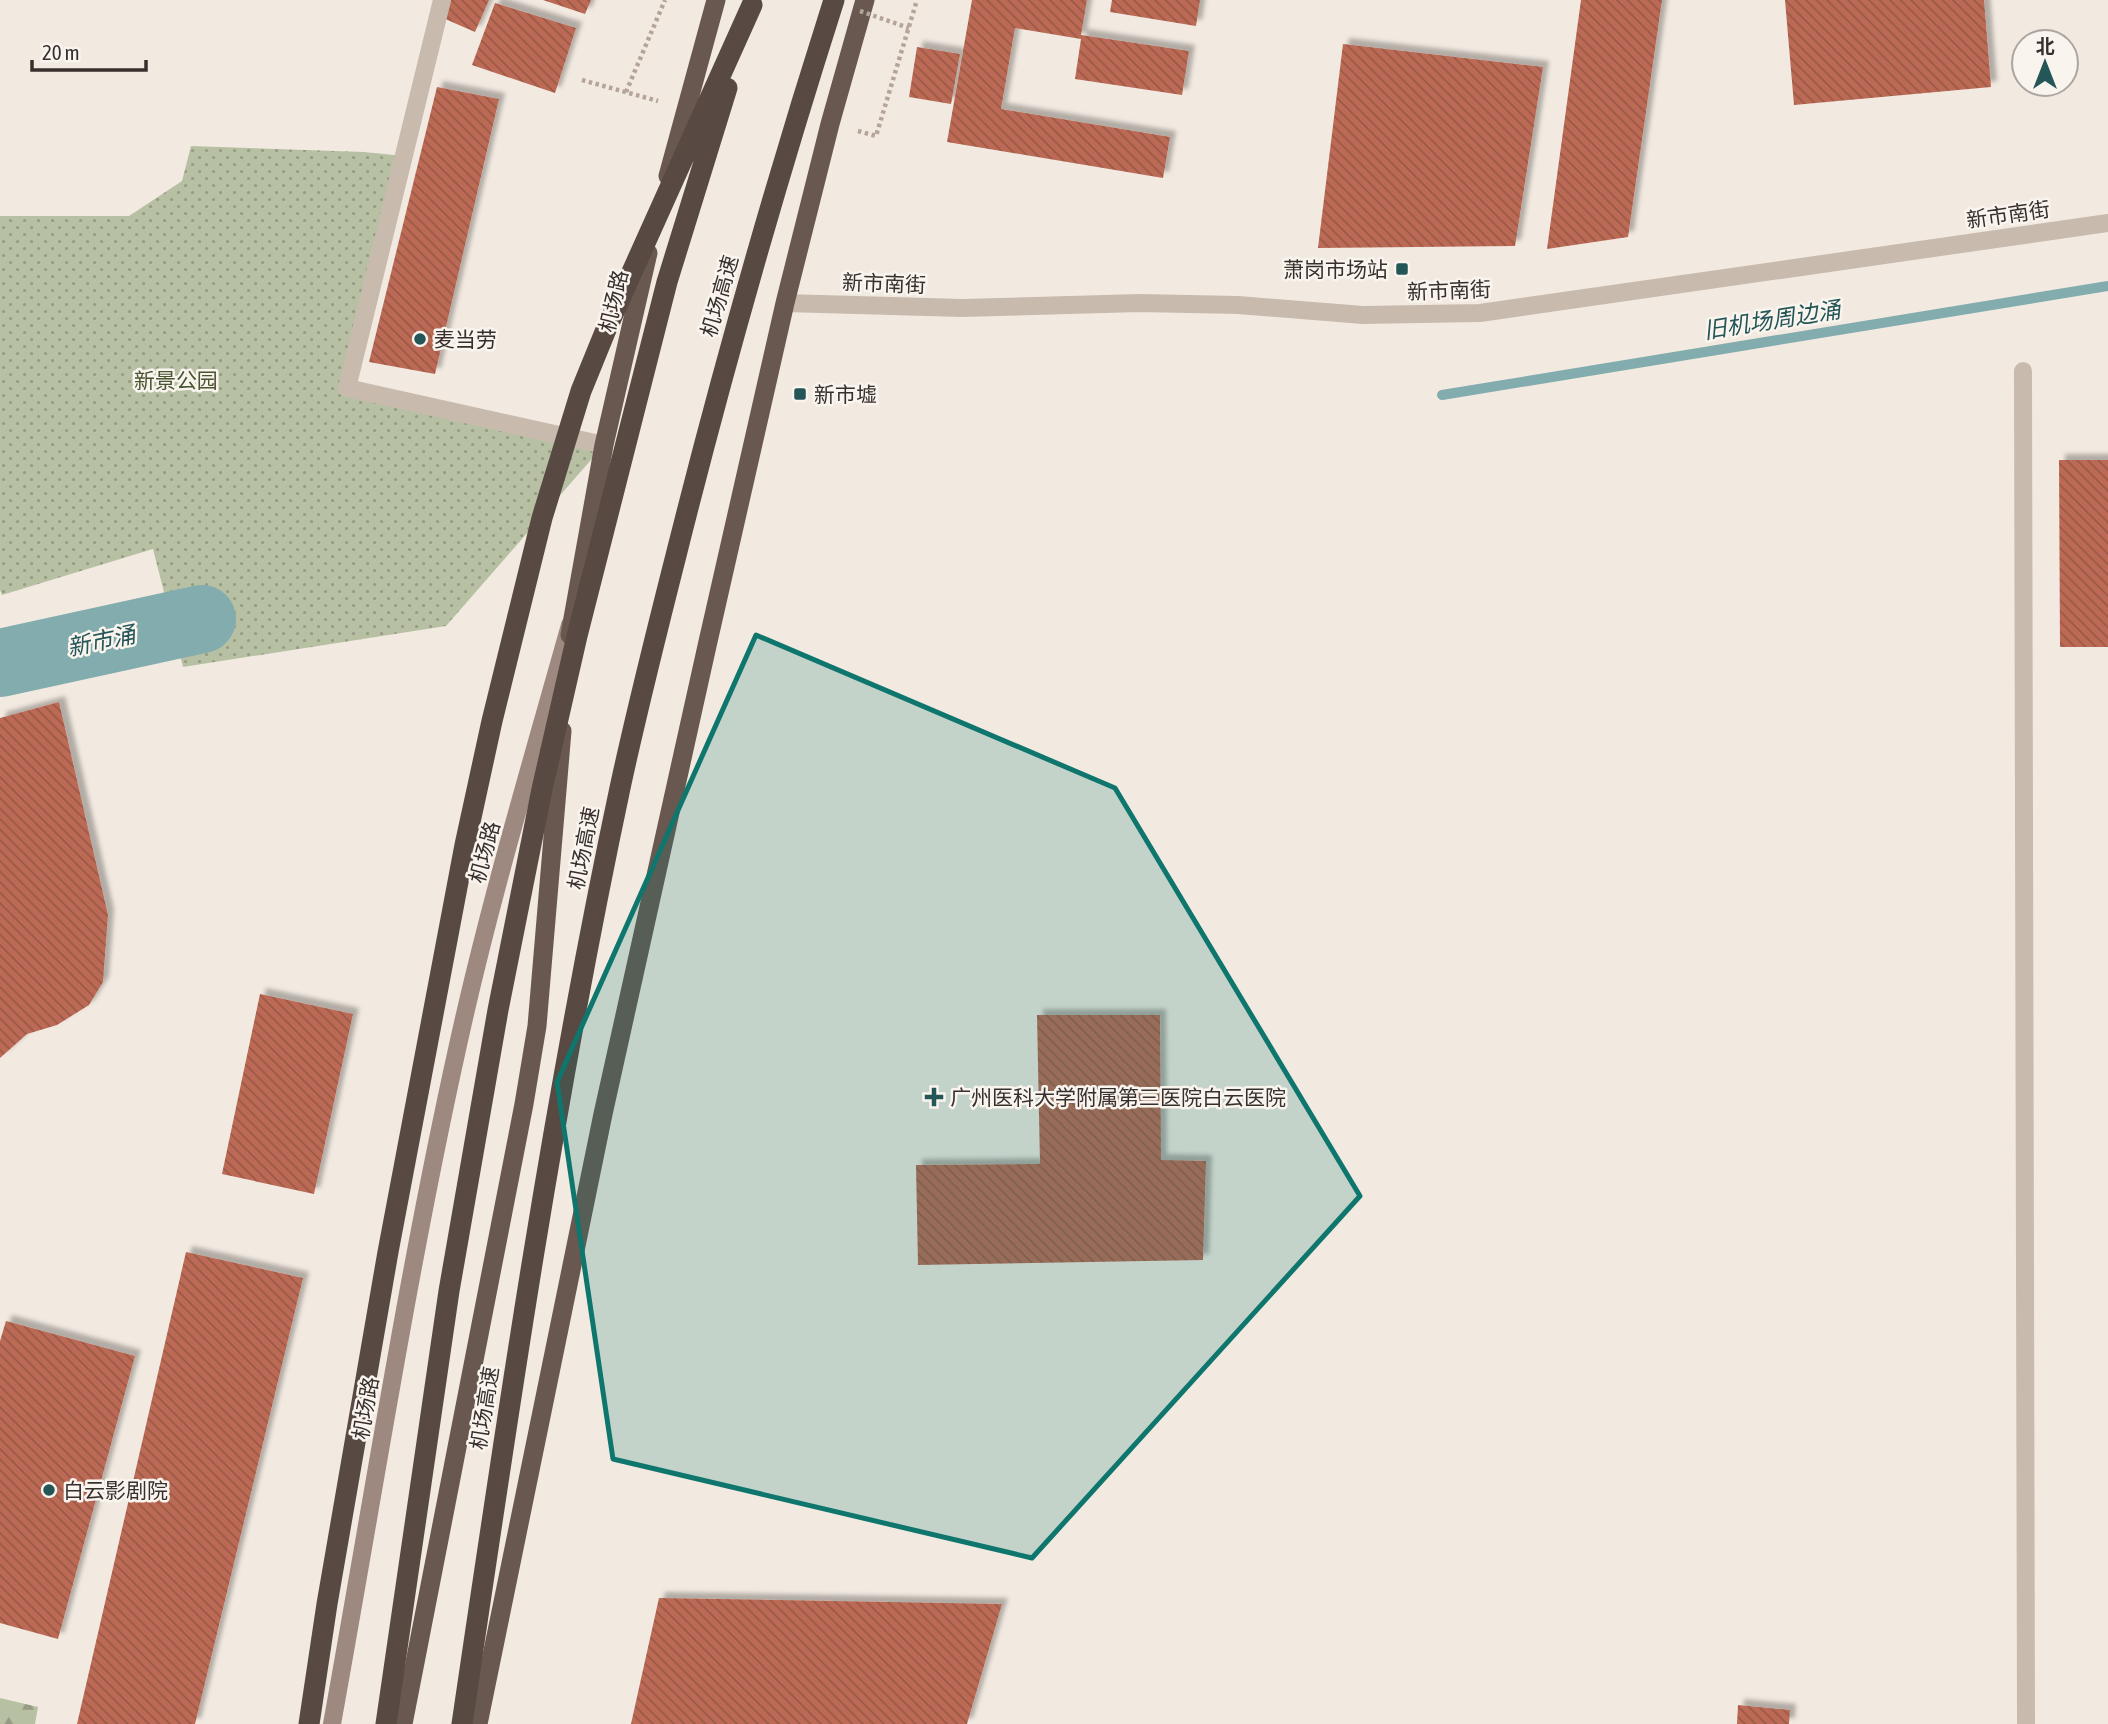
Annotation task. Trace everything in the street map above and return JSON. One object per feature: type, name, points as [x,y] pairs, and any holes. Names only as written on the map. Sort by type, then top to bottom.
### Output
[{"type":"highway","name":"机场路","points":[[571,621],[604,445],[639,286],[716,0]]},
{"type":"highway","points":[[478,1724],[603,1114],[785,303],[830,124],[850,3]]},
{"type":"highway","name":"机场高速","points":[[462,1724],[520,1336],[567,1057],[621,785],[664,602],[723,373],[805,90],[850,3]]},
{"type":"highway","points":[[309,1724],[327,1604],[393,1225],[466,845],[525,583],[581,391],[642,247],[752,5],[667,282],[580,622],[542,789],[498,1010],[449,1292],[386,1724]]},
{"type":"highway","points":[[403,1724],[537,1026],[571,621]]},
{"type":"main road","name":"机场路","points":[[332,1724],[416,1251],[455,1057],[478,960],[571,621]]},
{"type":"street","points":[[442,0],[347,388],[604,445]]},
{"type":"street","name":"新市南街","points":[[785,303],[962,308],[1238,305],[1363,315],[1480,313],[2108,223]]},
{"type":"street","points":[[2023,372],[2026,1724]]},
{"type":"path","points":[[582,80],[626,92],[665,0]]},
{"type":"path","points":[[876,135],[917,0]]},
{"type":"path","points":[[850,3],[909,28]]},
{"type":"highlighted area","points":[[756,635],[1115,788],[1360,1196],[1032,1558],[613,1459],[557,1082]]},
{"type":"green space","name":"新景公园","points":[[191,146],[364,152],[404,156],[348,388],[604,445],[446,626],[183,667],[153,549],[2,595],[0,216],[129,216],[182,181]]},
{"type":"green space","points":[[0,1698],[38,1707],[35,1724],[0,1724]]},
{"type":"building","points":[[450,0],[489,0],[475,32],[443,18]]},
{"type":"building","points":[[543,0],[591,0],[585,14]]},
{"type":"building","points":[[972,0],[1087,0],[1081,35],[1189,51],[1182,95],[1075,79],[1081,39],[1015,28],[1001,109],[1170,137],[1163,178],[947,142]]},
{"type":"building","points":[[1112,0],[1200,0],[1196,26],[1110,12]]},
{"type":"building","points":[[1581,0],[1662,0],[1628,237],[1547,249]]},
{"type":"building","points":[[1785,0],[1984,0],[1991,87],[1794,105]]},
{"type":"building","points":[[495,3],[576,28],[555,93],[472,65]]},
{"type":"building","points":[[1343,44],[1543,67],[1515,246],[1318,248]]},
{"type":"building","points":[[917,47],[960,54],[951,104],[909,97]]},
{"type":"building","points":[[437,87],[499,99],[435,374],[369,362]]},
{"type":"building","points":[[2059,460],[2108,460],[2108,647],[2060,647]]},
{"type":"building","points":[[59,702],[108,915],[103,982],[89,1005],[57,1025],[27,1034],[0,1058],[0,718]]},
{"type":"building","points":[[260,994],[353,1014],[314,1194],[222,1174]]},
{"type":"building","points":[[1037,1015],[1160,1015],[1161,1160],[1206,1161],[1203,1260],[918,1265],[916,1165],[1040,1164]]},
{"type":"building","points":[[186,1252],[303,1278],[195,1724],[77,1724]]},
{"type":"building","name":"白云影剧院","points":[[6,1321],[135,1356],[58,1639],[0,1623],[0,1341]]},
{"type":"building","points":[[659,1598],[1002,1604],[967,1724],[631,1724]]},
{"type":"building","points":[[1738,1705],[1790,1710],[1789,1724],[1737,1724]]},
{"type":"waterway","name":"旧机场周边涌","points":[[1442,395],[2108,286]]},
{"type":"waterway","name":"新市涌","points":[[0,663],[202,619]]},
{"type":"place","name":"萧岗市场站","points":[[1402,269]]},
{"type":"place","name":"麦当劳","points":[[420,339]]},
{"type":"place","name":"新市墟","points":[[800,394]]},
{"type":"place","name":"广州医科大学附属第三医院白云医院","points":[[934,1097]]},
{"type":"place","name":"白云影剧院","points":[[49,1490]]}]
